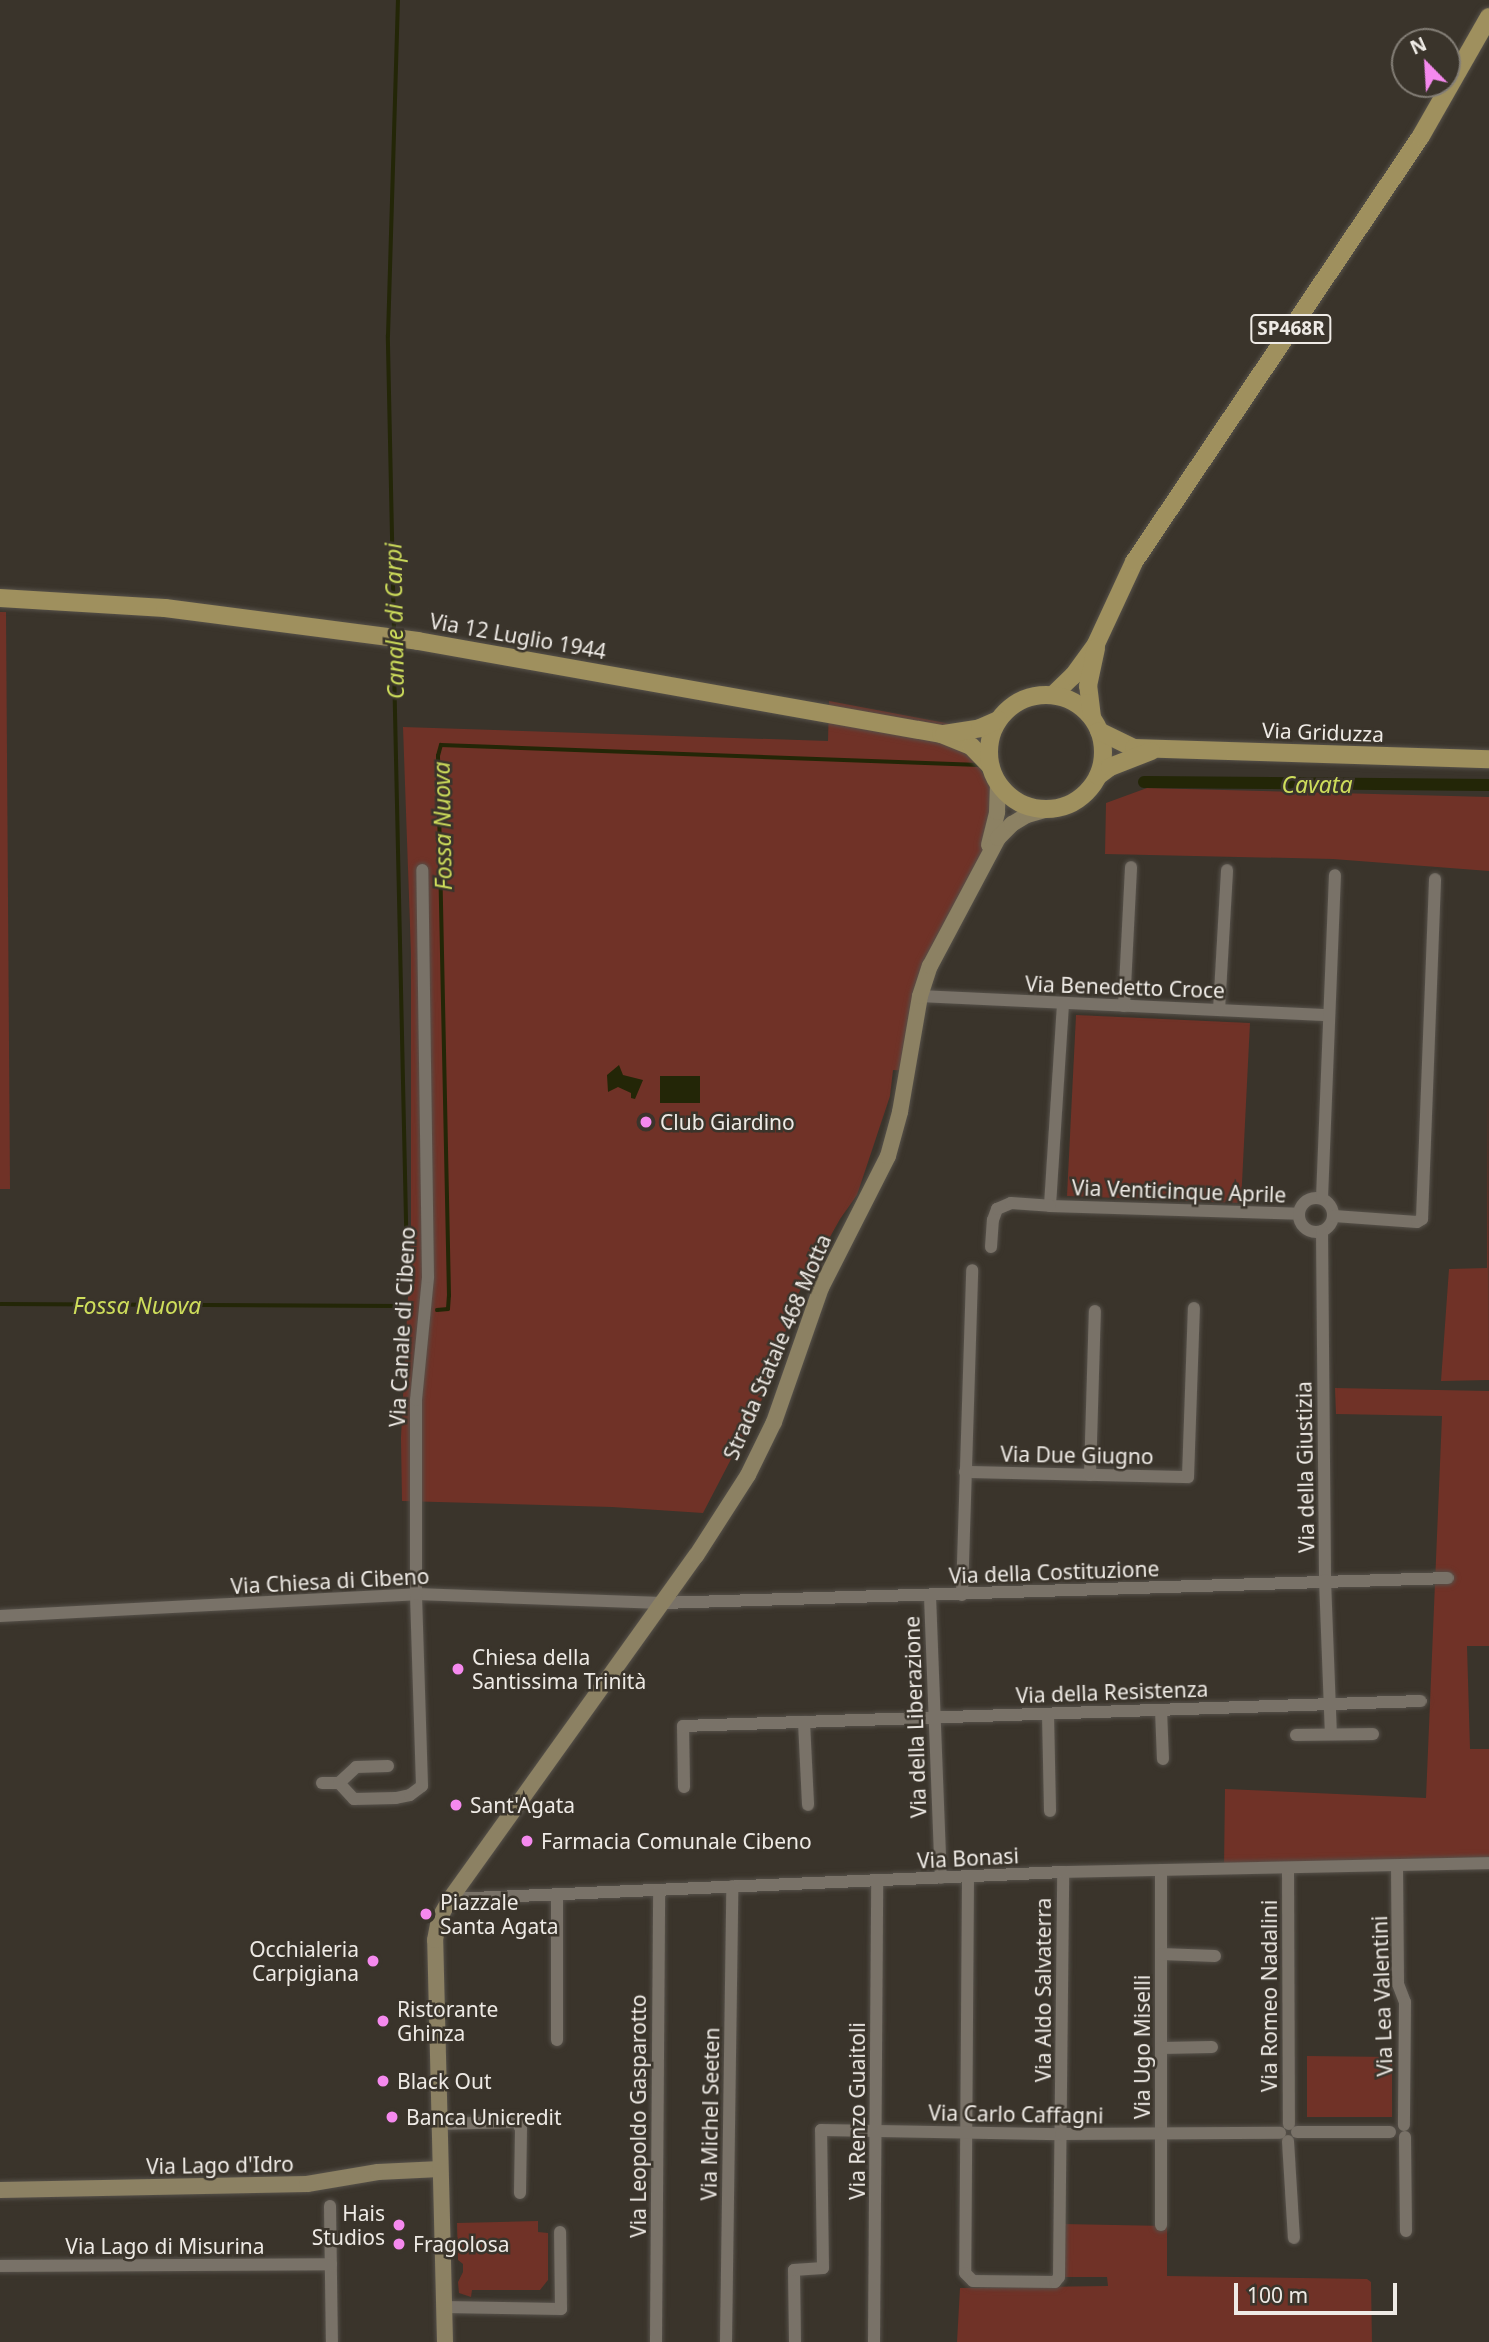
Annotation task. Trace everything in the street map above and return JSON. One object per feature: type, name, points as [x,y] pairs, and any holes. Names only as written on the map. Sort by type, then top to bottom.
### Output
[{"type":"main road","name":"SP468R","points":[[1053,695],[1073,676],[1096,644],[1135,562],[1421,136],[1489,17]]},
{"type":"main road","name":"Via 12 Luglio 1944","points":[[0,598],[165,608],[382,635],[941,734]]},
{"type":"main road","name":"SP468R","points":[[1096,644],[1088,686],[1103,754],[1098,776]]},
{"type":"main road","points":[[941,734],[979,728],[998,720],[1022,700],[1053,695],[1068,699],[1096,724]]},
{"type":"main road","points":[[985,858],[997,812],[989,742],[998,720]]},
{"type":"main road","name":"Via Griduzza","points":[[1096,724],[1133,748],[1155,750],[1489,759]]},
{"type":"main road","points":[[941,734],[971,746],[1019,802],[1048,809]]},
{"type":"main road","name":"Via Griduzza","points":[[1098,776],[1110,767],[1155,750]]},
{"type":"main road","points":[[985,858],[1012,824],[1027,815],[1077,800],[1098,776]]},
{"type":"main road","name":"Strada Statale 468 Motta","points":[[445,2342],[435,1940],[439,1919],[450,1899],[725,1515],[753,1466],[774,1422],[821,1288],[888,1156],[900,1112],[920,996],[938,948],[985,858]]},
{"type":"main road","name":"Via Lago d'Idro","points":[[0,2190],[307,2184],[378,2172],[440,2169]]},
{"type":"street","points":[[1124,1006],[1131,867]]},
{"type":"street","name":"Via Canale di Cibeno","points":[[339,1783],[354,1799],[396,1798],[411,1795],[422,1786],[416,1594],[416,1400],[428,1277],[422,870]]},
{"type":"street","points":[[1219,1010],[1227,870]]},
{"type":"street","points":[[1322,1198],[1335,875]]},
{"type":"street","points":[[1334,1216],[1417,1222],[1422,1219],[1435,879]]},
{"type":"street","name":"Via Benedetto Croce","points":[[920,996],[1329,1015]]},
{"type":"street","name":"Via Venticinque Aprile","points":[[1063,1004],[1050,1206],[1299,1214]]},
{"type":"street","points":[[1322,1198],[1328,1202],[1334,1216],[1332,1222],[1322,1231],[1315,1232],[1303,1227],[1299,1214],[1306,1200],[1322,1198]]},
{"type":"street","points":[[991,1247],[993,1220],[997,1209],[1011,1203],[1050,1206]]},
{"type":"street","name":"Via della Giustizia","points":[[1322,1231],[1325,1580],[1332,1703],[1331,1734]]},
{"type":"street","points":[[962,1595],[972,1270]]},
{"type":"street","name":"Via Due Giugno","points":[[965,1472],[1188,1477],[1194,1308]]},
{"type":"street","points":[[1090,1475],[1095,1311]]},
{"type":"street","name":"Via della Costituzione","points":[[662,1603],[1448,1578]]},
{"type":"street","name":"Via Chiesa di Cibeno","points":[[0,1616],[416,1594],[662,1603]]},
{"type":"street","name":"Via della Liberazione","points":[[930,1596],[941,1878]]},
{"type":"street","name":"Via della Resistenza","points":[[684,1787],[683,1726],[1421,1701]]},
{"type":"street","points":[[1161,1710],[1163,1759]]},
{"type":"street","points":[[1048,1714],[1050,1811]]},
{"type":"street","points":[[804,1722],[808,1805]]},
{"type":"street","points":[[1296,1735],[1373,1734]]},
{"type":"street","points":[[322,1783],[339,1783],[356,1767],[388,1766]]},
{"type":"street","name":"Via Bonasi","points":[[450,1899],[1063,1872],[1489,1864]]},
{"type":"street","name":"Via Lea Valentini","points":[[1397,1866],[1398,1984],[1405,2002],[1406,2231]]},
{"type":"street","name":"Via Romeo Nadalini","points":[[1288,1868],[1289,2132],[1294,2238]]},
{"type":"street","name":"Via Ugo Miselli","points":[[1161,1870],[1161,2225]]},
{"type":"street","name":"Via Aldo Salvaterra","points":[[967,2132],[965,2273],[973,2281],[1055,2282],[1059,2277],[1063,1872]]},
{"type":"street","points":[[967,2132],[968,1878]]},
{"type":"street","name":"Via Renzo Guaitoli","points":[[874,2342],[877,1881]]},
{"type":"street","name":"Via Michel Seeten","points":[[726,2342],[732,1886]]},
{"type":"street","name":"Via Leopoldo Gasparotto","points":[[656,2342],[659,1890]]},
{"type":"street","points":[[557,1896],[558,2040]]},
{"type":"street","points":[[1161,1955],[1214,1956]]},
{"type":"street","points":[[1161,2048],[1212,2047]]},
{"type":"street","points":[[439,2124],[517,2122],[521,2129],[520,2193]]},
{"type":"street","name":"Via Carlo Caffagni","points":[[795,2342],[794,2270],[823,2268],[821,2130],[1061,2134],[1390,2132],[1394,2124],[1404,2131]]},
{"type":"street","points":[[330,2206],[332,2342]]},
{"type":"street","points":[[444,2307],[561,2309],[560,2232]]},
{"type":"street","name":"Via Lago di Misurina","points":[[0,2266],[331,2264]]},
{"type":"shaded area","points":[[0,612],[6,612],[10,1189],[0,1189]]},
{"type":"shaded area","name":"Club Giardino","points":[[829,701],[956,725],[990,786],[992,809],[1010,828],[929,977],[912,1071],[893,1070],[890,1096],[857,1195],[840,1219],[797,1296],[766,1392],[703,1513],[612,1507],[402,1501],[401,1438],[411,1235],[411,954],[403,727],[828,741]]},
{"type":"shaded area","points":[[1147,788],[1489,797],[1489,871],[1333,859],[1105,854],[1106,803]]},
{"type":"shaded area","points":[[1076,1015],[1250,1023],[1241,1203],[1067,1196]]},
{"type":"shaded area","points":[[619,1065],[623,1075],[643,1080],[635,1099],[631,1098],[631,1093],[618,1087],[608,1092],[607,1075]]},
{"type":"shaded area","points":[[660,1076],[700,1076],[700,1103],[660,1103]]},
{"type":"shaded area","points":[[1488,1083],[1489,1380],[1441,1381],[1449,1269],[1487,1268]]},
{"type":"shaded area","points":[[1335,1388],[1489,1391],[1489,1646],[1467,1646],[1470,1749],[1489,1749],[1489,1862],[1224,1867],[1225,1789],[1426,1798],[1442,1416],[1336,1414]]},
{"type":"shaded area","points":[[1307,2056],[1392,2057],[1392,2117],[1307,2117]]},
{"type":"shaded area","points":[[538,2221],[538,2232],[548,2233],[548,2280],[540,2290],[472,2290],[471,2297],[459,2293],[458,2282],[463,2272],[463,2264],[458,2260],[457,2223]]},
{"type":"shaded area","points":[[1062,2224],[1167,2226],[1167,2276],[1367,2279],[1371,2282],[1372,2342],[957,2342],[960,2288],[1108,2286],[1107,2277],[1061,2277]]},
{"type":"waterway","name":"Canale di Carpi","points":[[394,632],[388,336],[398,0]]},
{"type":"waterway","name":"Canale di Carpi","points":[[394,643],[407,1243]]},
{"type":"waterway","name":"Fossa Nuova","points":[[437,1310],[448,1309],[449,1296],[438,756],[441,745],[980,765]]},
{"type":"waterway","name":"Cavata","points":[[1144,782],[1489,785]]},
{"type":"waterway","name":"Fossa Nuova","points":[[0,1304],[399,1306]]},
{"type":"place","name":"Club Giardino","points":[[646,1122]]},
{"type":"place","name":"Chiesa della Santissima Trinità","points":[[458,1669]]},
{"type":"place","name":"Sant'Agata","points":[[456,1805]]},
{"type":"place","name":"Farmacia Comunale Cibeno","points":[[527,1841]]},
{"type":"place","name":"Piazzale Santa Agata","points":[[426,1914]]},
{"type":"place","name":"Occhialeria Carpigiana","points":[[373,1961]]},
{"type":"place","name":"Ristorante Ghinza","points":[[383,2021]]},
{"type":"place","name":"Black Out","points":[[383,2081]]},
{"type":"place","name":"Banca Unicredit","points":[[392,2117]]},
{"type":"place","name":"Hais Studios","points":[[399,2225]]},
{"type":"place","name":"Fragolosa","points":[[399,2244]]}]
